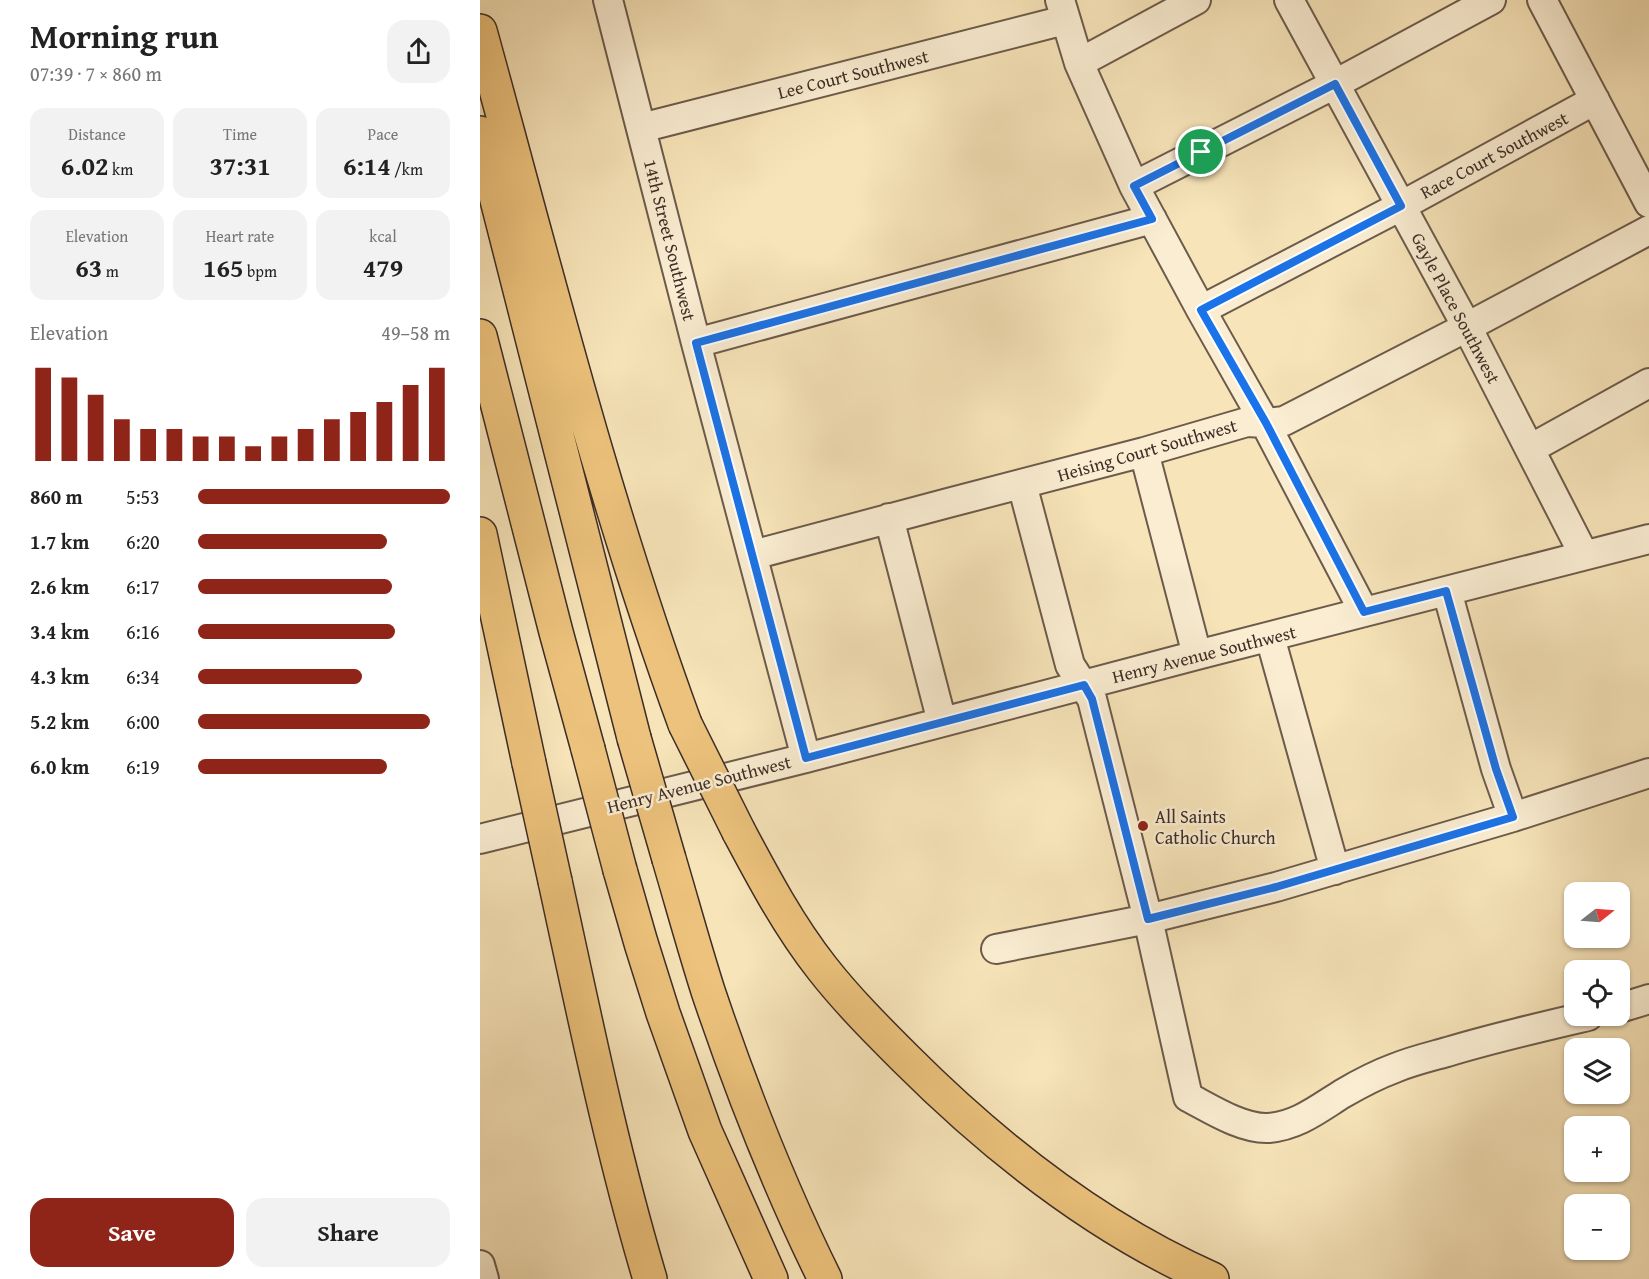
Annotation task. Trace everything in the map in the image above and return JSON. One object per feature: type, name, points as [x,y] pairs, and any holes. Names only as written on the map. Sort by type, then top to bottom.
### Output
[{"type":"highway","points":[[480,31],[584,408],[640,595],[685,724],[762,876],[789,921],[822,968],[861,1014],[935,1089],[975,1125],[1061,1192],[1152,1249],[1212,1279]]},
{"type":"highway","points":[[480,133],[634,738],[708,989],[742,1086],[773,1164],[825,1279]]},
{"type":"highway","points":[[480,336],[556,632],[641,943],[705,1131],[771,1279]]},
{"type":"highway","points":[[480,534],[599,1082],[633,1223],[650,1279]]},
{"type":"highway","points":[[633,1223],[642,1279]]},
{"type":"street","name":"14th Street Southwest","points":[[608,0],[806,758]]},
{"type":"street","points":[[1078,63],[1196,0]]},
{"type":"street","name":"Gayle Place Southwest","points":[[1289,0],[1467,327],[1584,555]]},
{"type":"street","points":[[1134,186],[1335,84],[1491,0]]},
{"type":"street","points":[[1549,2],[1595,100],[1649,203]]},
{"type":"street","name":"Lee Court Southwest","points":[[641,128],[1063,10]]},
{"type":"street","points":[[1063,10],[1078,63],[1134,186],[1201,310],[1266,423],[1364,612]]},
{"type":"street","name":"Race Court Southwest","points":[[1201,310],[1401,206],[1595,100]]},
{"type":"street","points":[[696,343],[1152,219]]},
{"type":"street","name":"Heising Court Southwest","points":[[753,555],[1144,452],[1247,422],[1284,421],[1649,230]]},
{"type":"street","points":[[1530,449],[1649,383]]},
{"type":"street","points":[[1144,452],[1197,655]]},
{"type":"street","points":[[1022,484],[1070,665],[1092,699],[1148,919],[1188,1097],[1243,1124],[1268,1128],[1283,1126],[1298,1121],[1370,1078],[1396,1067],[1467,1046],[1564,1022]]},
{"type":"street","points":[[889,518],[942,722]]},
{"type":"street","name":"Henry Avenue Southwest","points":[[480,839],[806,758],[1649,539]]},
{"type":"street","points":[[1446,591],[1496,769],[1513,817]]},
{"type":"street","points":[[1270,637],[1335,870]]},
{"type":"street","points":[[996,949],[1148,919],[1276,887],[1513,817],[1649,773]]},
{"type":"street","points":[[1630,1005],[1649,999]]},
{"type":"street","points":[[480,1265],[484,1279]]},
{"type":"place","name":"All Saints Catholic Church","points":[[1143,826]]},
{"type":"route","points":[[1335,84],[1401,206],[1201,310],[1266,423],[1364,612],[1446,591],[1496,769],[1513,817],[1276,887],[1148,919],[1092,699],[1084,685],[806,758],[696,343],[1152,219],[1134,186],[1201,152],[1335,84]]}]
